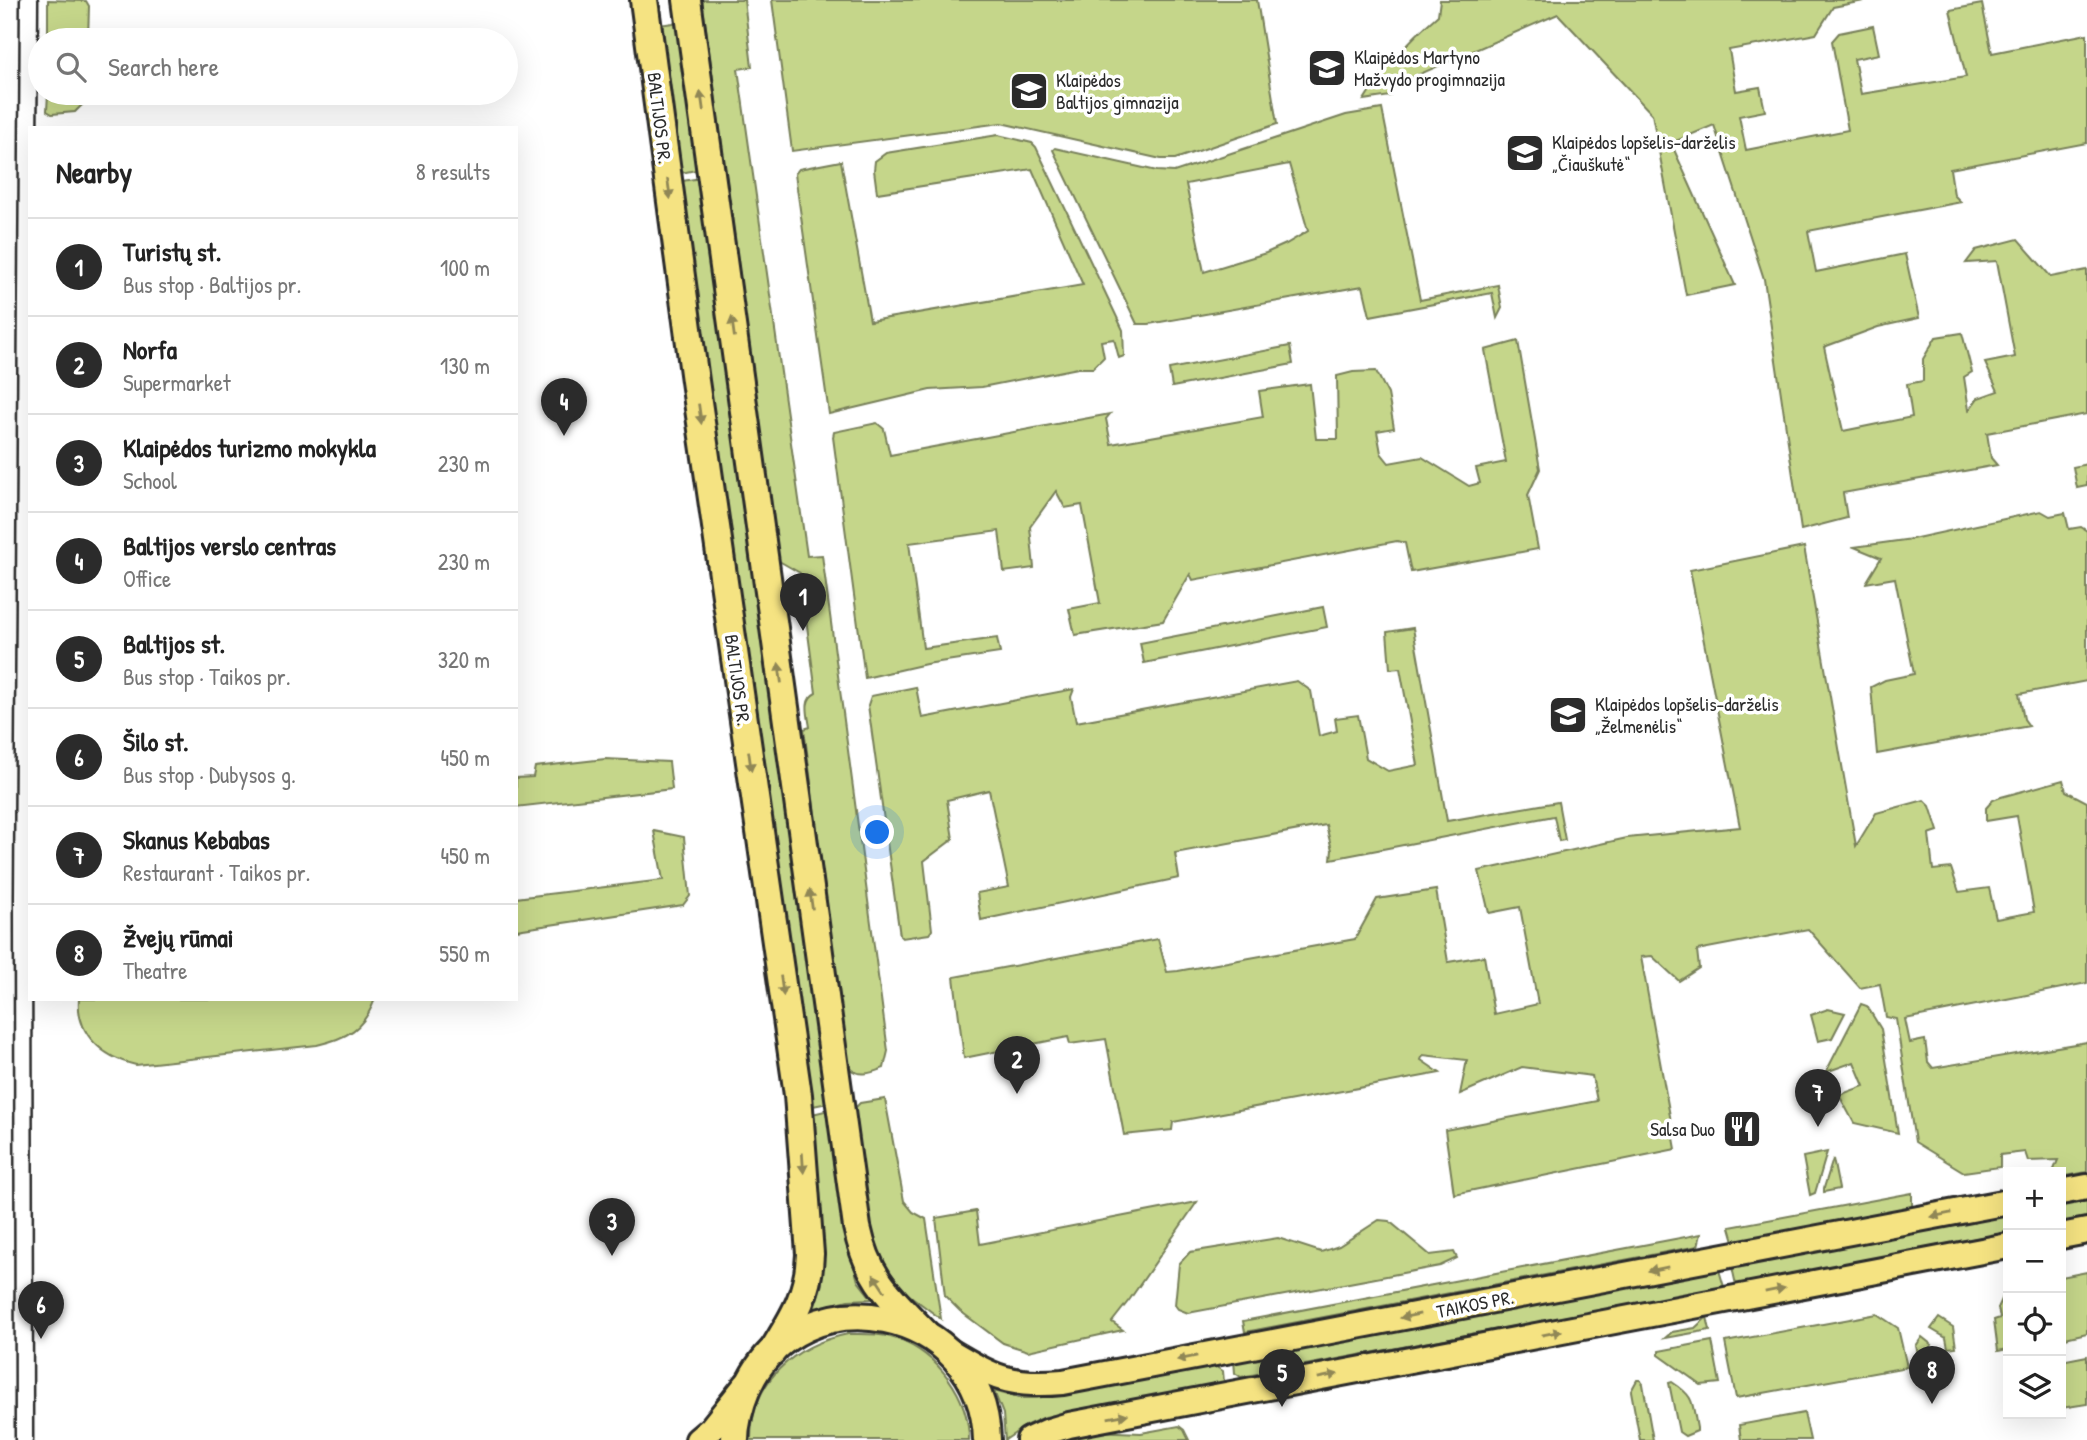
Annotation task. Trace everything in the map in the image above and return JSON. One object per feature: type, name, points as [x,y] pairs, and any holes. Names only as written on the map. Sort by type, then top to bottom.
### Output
[{"type":"highway","points":[[644,0],[653,12],[665,16],[672,14],[685,0]]},
{"type":"highway","name":"BALTIJOS PR.","points":[[644,0],[697,394],[798,1095],[810,1275],[803,1297],[772,1352]]},
{"type":"highway","points":[[685,0],[856,1227],[869,1268],[883,1290],[925,1333],[948,1350],[970,1379],[984,1412],[987,1440]]},
{"type":"highway","points":[[735,1440],[740,1405],[753,1376],[772,1352],[798,1332],[853,1316],[900,1322],[925,1333]]},
{"type":"main road","points":[[2066,1191],[2087,1187]]},
{"type":"main road","name":"TAIKOS PR.","points":[[948,1350],[989,1375],[1011,1382],[1063,1382],[2003,1203]]},
{"type":"main road","points":[[2066,1235],[2087,1231]]},
{"type":"main road","points":[[1029,1440],[1049,1430],[1069,1425],[2003,1247]]},
{"type":"main road","points":[[698,1440],[753,1376]]},
{"type":"street","points":[[29,0],[29,28]]},
{"type":"street","points":[[28,105],[28,126]]},
{"type":"street","points":[[24,1440],[23,896],[28,149]]},
{"type":"green space","points":[[48,0],[86,1],[89,6],[88,28],[48,28]]},
{"type":"green space","points":[[702,0],[744,0],[752,67],[738,69],[807,556],[822,555],[888,1051],[884,1068],[865,1074],[848,1067],[804,729],[810,727],[808,703],[816,693],[800,573],[779,561]]},
{"type":"green space","name":"Klaipėdos Baltijos gimnazija","points":[[772,0],[1257,0],[1277,124],[1175,159],[1161,159],[1001,123],[792,151]]},
{"type":"green space","points":[[1440,0],[1869,0],[1833,7],[1816,34],[1729,50],[1736,91],[1760,87],[1765,111],[1739,116],[1746,150],[1848,130],[1832,41],[1839,33],[1873,26],[1879,54],[1854,59],[1861,94],[1966,77],[1950,10],[1982,4],[1992,53],[2087,34],[2087,143],[1950,169],[1954,195],[1961,202],[1808,231],[1816,272],[1905,254],[1919,318],[1878,327],[1824,347],[1843,431],[1912,417],[1907,384],[1923,381],[1923,359],[1936,337],[1962,333],[1972,372],[1964,377],[1969,410],[1978,398],[1998,391],[1985,363],[2015,357],[1997,261],[1966,263],[1976,250],[2018,239],[2051,277],[2087,270],[2087,414],[1987,433],[1991,458],[1997,465],[1843,493],[1847,518],[1801,530],[1764,279],[1714,125],[1671,143],[1735,285],[1686,295],[1652,114],[1558,14],[1390,87],[1391,96],[1364,100],[1397,55],[1438,15]]},
{"type":"green space","points":[[679,19],[701,169],[676,174],[659,25],[673,23]]},
{"type":"green space","points":[[47,105],[82,105],[75,112],[52,114],[47,111]]},
{"type":"green space","points":[[1382,109],[1420,300],[1498,285],[1502,308],[1497,318],[1492,293],[1370,316],[1363,286],[1137,324],[1053,150],[1055,148],[1157,171],[1174,172],[1346,115]],"holes":[[[1289,164],[1308,231],[1266,253],[1204,272],[1186,184]]]},
{"type":"green space","points":[[998,135],[1032,143],[1036,147],[1123,330],[1124,356],[1119,358],[1114,339],[1101,341],[1104,357],[1093,368],[1078,368],[982,387],[930,390],[829,414],[795,174],[799,169],[841,161],[870,321],[1083,285],[1032,169],[877,193],[875,161],[886,153]]},
{"type":"green space","points":[[701,178],[828,1103],[803,1108],[676,182]]},
{"type":"green space","points":[[1518,341],[1540,469],[1528,495],[1538,549],[1411,572],[1405,543],[1397,541],[1193,580],[1190,574],[1163,621],[1075,635],[1069,609],[1100,603],[1082,505],[1065,508],[1056,491],[1030,527],[1034,568],[1004,572],[999,531],[909,543],[923,648],[997,638],[1000,653],[926,664],[865,678],[834,432],[877,423],[884,429],[890,455],[1110,414],[1106,419],[1111,444],[1263,417],[1259,391],[1310,384],[1316,439],[1338,439],[1337,376],[1376,371],[1388,394],[1394,428],[1377,431],[1381,453],[1389,463],[1422,457],[1469,486],[1480,483],[1476,468],[1506,462],[1485,350]]},
{"type":"green space","points":[[1290,346],[1293,364],[1172,387],[1169,369]]},
{"type":"green space","points":[[2087,464],[2087,486],[2077,488],[2073,467]]},
{"type":"green space","points":[[2041,511],[2050,516],[2065,513],[2069,529],[2081,527],[2087,531],[2087,681],[2019,694],[2024,719],[2029,726],[1877,754],[1871,687],[1885,680],[1914,674],[1895,578],[1866,583],[1881,558],[1854,547],[1912,539]]},
{"type":"green space","points":[[1804,547],[1856,846],[1876,813],[1924,800],[1930,806],[1938,831],[1929,834],[1933,870],[1951,868],[1959,892],[1989,888],[1996,919],[2034,912],[2017,816],[1986,821],[1986,808],[1993,800],[2001,797],[2063,780],[2066,791],[2087,802],[2087,983],[1905,1019],[1910,1043],[1925,1040],[1928,1062],[1933,1068],[2087,1042],[2087,1172],[2066,1176],[2066,1167],[2055,1167],[2058,1160],[2028,1161],[2025,1152],[2000,1155],[2000,1167],[1964,1172],[1915,1142],[1896,1019],[1886,1017],[1880,984],[1860,988],[1808,929],[1697,950],[1699,968],[1679,981],[1652,956],[1641,957],[1676,1149],[1454,1194],[1445,1130],[1597,1101],[1592,1076],[1522,1067],[1460,1094],[1467,1060],[1423,1055],[1421,1060],[1440,1073],[1173,1122],[1172,1130],[1124,1135],[1106,1039],[1070,1044],[1068,1037],[964,1058],[954,977],[1158,939],[1167,972],[1178,971],[1355,939],[1377,899],[1436,890],[1448,962],[1484,956],[1494,1014],[1538,1004],[1520,907],[1489,913],[1479,871],[1627,838],[1740,827],[1690,570]]},
{"type":"green space","points":[[1323,607],[1327,627],[1144,663],[1140,643]]},
{"type":"green space","points":[[1413,628],[1447,821],[1558,802],[1565,840],[1559,841],[1554,816],[1331,859],[1332,850],[1326,825],[1175,853],[1179,878],[981,920],[977,893],[1009,887],[989,790],[947,800],[953,839],[924,861],[932,930],[929,934],[902,938],[900,936],[868,705],[871,696],[916,687],[922,718],[1074,689],[1071,697],[1076,722],[1297,681],[1311,691],[1319,736],[1337,731],[1335,718],[1358,715],[1366,758],[1388,771],[1418,765],[1400,668],[1390,669],[1387,632]]},
{"type":"green space","points":[[605,759],[669,762],[672,789],[518,807],[518,778],[533,777],[535,767]]},
{"type":"green space","points":[[654,831],[684,837],[690,896],[683,905],[518,930],[518,898],[663,880]]},
{"type":"green space","points":[[79,1001],[374,1001],[366,1018],[353,1031],[317,1045],[136,1065],[113,1057],[94,1043],[82,1024]]},
{"type":"green space","points":[[1861,1004],[1867,1006],[1881,1029],[1898,1133],[1854,1123],[1839,1095],[1864,1086],[1854,1062],[1826,1072]]},
{"type":"green space","points":[[1828,1009],[1845,1013],[1832,1038],[1818,1041],[1811,1015]]},
{"type":"green space","points":[[885,1099],[904,1201],[913,1212],[926,1219],[941,1319],[904,1291],[878,1256],[868,1217],[855,1108],[860,1103]]},
{"type":"green space","points":[[829,1110],[847,1241],[858,1281],[872,1299],[848,1300],[814,1309],[822,1284],[823,1257],[804,1116]]},
{"type":"green space","points":[[1827,1152],[1815,1193],[1810,1195],[1803,1157]]},
{"type":"green space","points":[[1833,1159],[1839,1189],[1824,1192],[1824,1188]]},
{"type":"green space","points":[[1912,1193],[1912,1207],[1905,1210],[1734,1241],[1730,1227]]},
{"type":"green space","points":[[2087,1200],[2087,1218],[2066,1221],[2066,1203]]},
{"type":"green space","points":[[1197,1202],[1112,1322],[1123,1330],[1028,1351],[1003,1343],[960,1311],[945,1296],[936,1218],[976,1211],[980,1244]]},
{"type":"green space","points":[[2003,1215],[2003,1233],[1736,1285],[1732,1267]]},
{"type":"green space","points":[[1379,1220],[1389,1221],[1430,1255],[1454,1252],[1457,1258],[1440,1266],[1188,1313],[1175,1305],[1179,1264],[1190,1252],[1278,1238],[1321,1252],[1339,1246]]},
{"type":"green space","points":[[1701,1234],[1698,1246],[1245,1332],[1243,1321]]},
{"type":"green space","points":[[1719,1270],[1724,1287],[1241,1377],[1235,1373],[1234,1360]]},
{"type":"green space","points":[[2087,1272],[2087,1333],[2066,1338],[2066,1293],[2066,1276]]},
{"type":"green space","points":[[2003,1297],[2003,1350],[1998,1351],[1994,1320],[2000,1318],[1998,1308]]},
{"type":"green space","points":[[1877,1314],[1898,1328],[1907,1367],[1736,1398],[1725,1342]]},
{"type":"green space","points":[[1707,1317],[1710,1330],[1665,1338],[1672,1332],[1695,1328]]},
{"type":"green space","points":[[1939,1318],[1953,1327],[1956,1347],[1948,1348],[1946,1338],[1931,1329]]},
{"type":"green space","points":[[848,1334],[891,1337],[926,1355],[938,1366],[957,1393],[964,1408],[969,1440],[751,1440],[753,1419],[759,1400],[767,1383],[779,1369],[810,1347]]},
{"type":"green space","points":[[1922,1337],[1932,1345],[1926,1352],[1928,1360],[1920,1362],[1916,1346]]},
{"type":"green space","points":[[1712,1341],[1720,1383],[1701,1385],[1659,1355],[1659,1351]]},
{"type":"green space","points":[[2087,1356],[2087,1404],[2066,1407],[2066,1360]]},
{"type":"green space","points":[[1217,1363],[1218,1368],[1223,1371],[1224,1382],[1045,1417],[1005,1440],[1003,1414],[994,1391],[1019,1398],[1037,1398]]},
{"type":"green space","points":[[1637,1380],[1643,1384],[1653,1440],[1640,1440],[1631,1391]]},
{"type":"green space","points":[[1672,1382],[1689,1396],[1693,1406],[1697,1431],[1685,1436],[1679,1432],[1669,1383]]},
{"type":"green space","points":[[1804,1413],[1810,1440],[1741,1440],[1739,1425]]},
{"type":"green space","points":[[1179,1426],[1189,1440],[1069,1440],[1094,1431],[1141,1433]]},
{"type":"place","name":"Klaipėdos Martyno Mažvydo progimnazija","points":[[1327,68]]},
{"type":"place","name":"Klaipėdos Baltijos gimnazija","points":[[1029,91]]},
{"type":"place","name":"Klaipėdos lopšelis-darželis „Čiauškutė“","points":[[1525,153]]},
{"type":"place","name":"Baltijos verslo centras","points":[[564,436]]},
{"type":"place","name":"Turistų st.","points":[[803,631]]},
{"type":"place","name":"Klaipėdos lopšelis-darželis „Želmenėlis“","points":[[1568,715]]},
{"type":"place","name":"Norfa","points":[[1017,1094]]},
{"type":"place","name":"Skanus Kebabas","points":[[1818,1127]]},
{"type":"place","name":"Salsa Duo","points":[[1742,1129]]},
{"type":"place","name":"Klaipėdos turizmo mokykla","points":[[612,1256]]},
{"type":"place","name":"Šilo st.","points":[[41,1339]]},
{"type":"place","name":"Žvejų rūmai","points":[[1932,1404]]},
{"type":"place","name":"Baltijos st.","points":[[1282,1407]]}]
